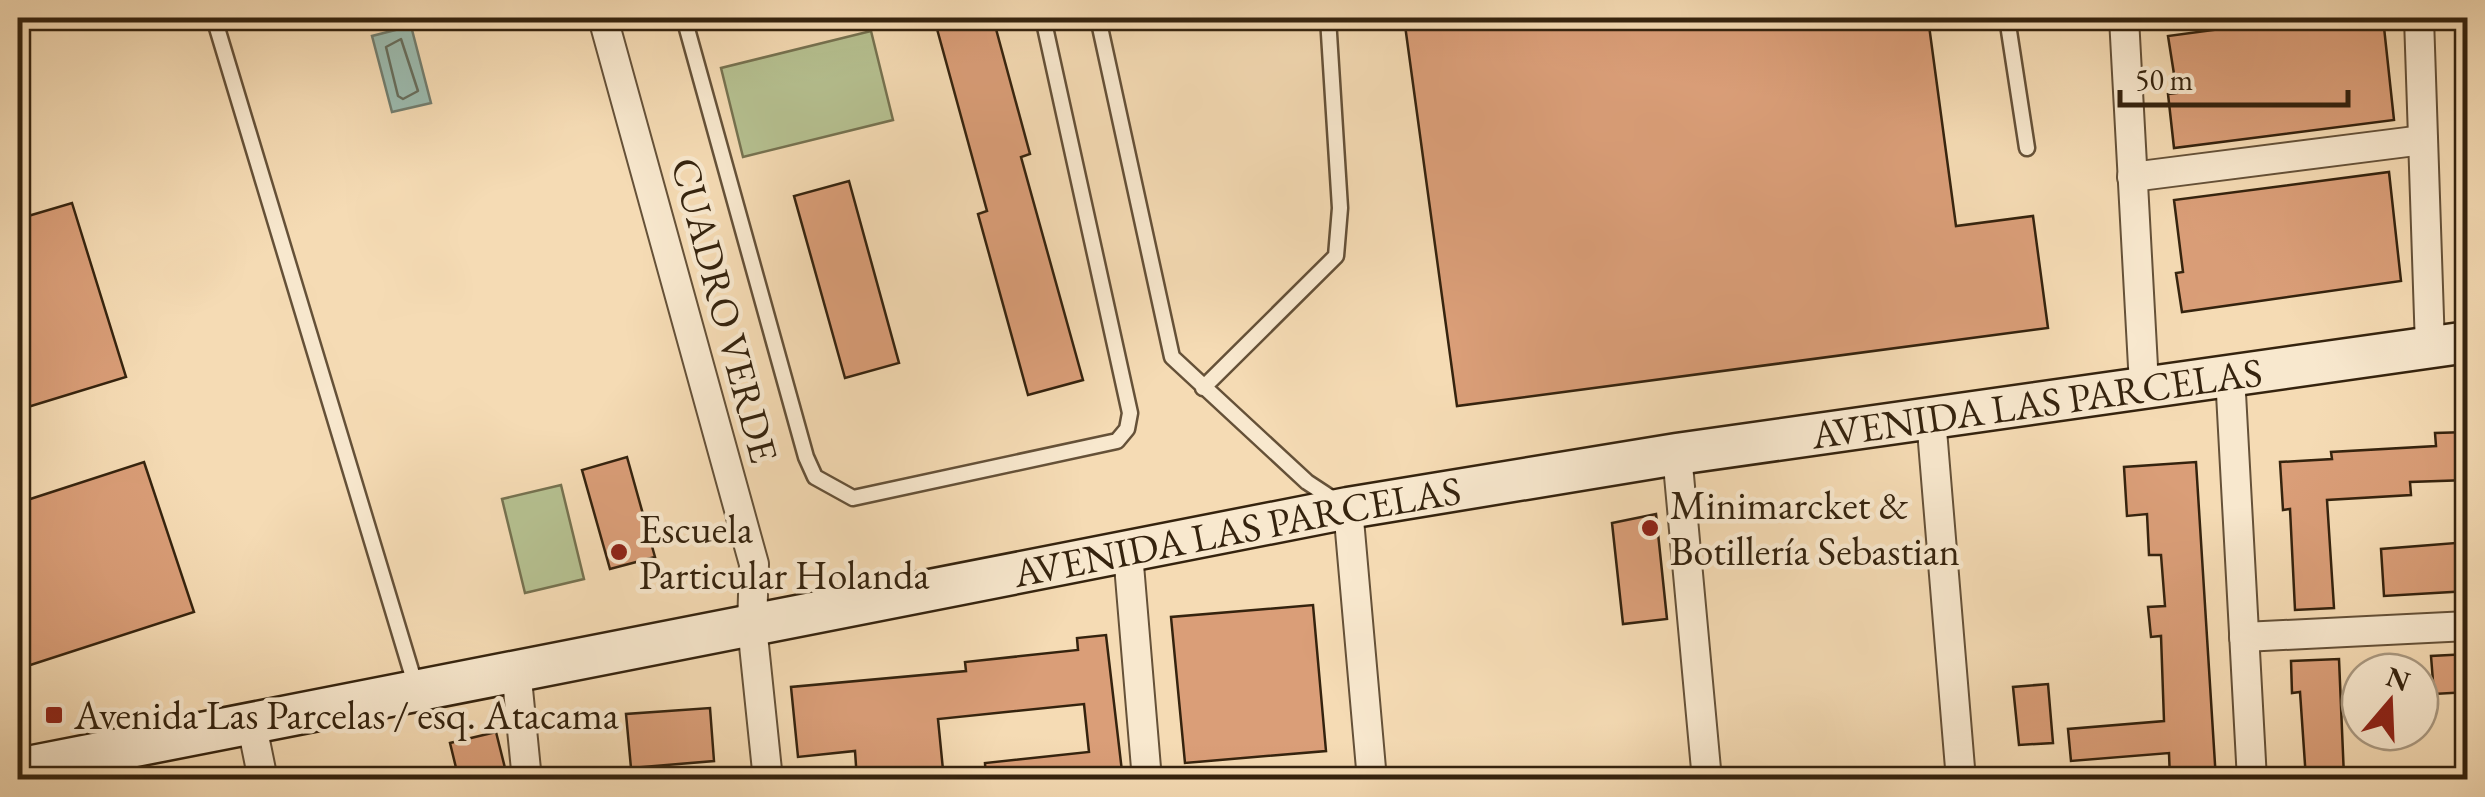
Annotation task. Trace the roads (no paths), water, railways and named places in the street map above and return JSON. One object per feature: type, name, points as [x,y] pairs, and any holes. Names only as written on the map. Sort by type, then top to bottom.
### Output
[{"type":"street","name":"CUADRO VERDE","points":[[602,18],[754,564],[752,626],[768,780]]},
{"type":"street","points":[[2124,18],[2144,385]]},
{"type":"street","points":[[2420,18],[2423,140],[2449,344]]},
{"type":"street","points":[[2132,177],[2423,140]]},
{"type":"street","name":"AVENIDA LAS PARCELAS","points":[[34,771],[251,721],[1348,508],[1677,454],[2449,344]]},
{"type":"street","points":[[2230,375],[2252,780]]},
{"type":"street","points":[[1931,418],[1962,780]]},
{"type":"street","points":[[1677,454],[1707,780]]},
{"type":"street","points":[[1348,508],[1372,780]]},
{"type":"street","points":[[1128,552],[1147,780]]},
{"type":"street","points":[[2244,637],[2468,626]]},
{"type":"street","points":[[516,669],[527,780]]},
{"type":"street","points":[[251,721],[263,780]]},
{"type":"lane","points":[[214,18],[416,688]]},
{"type":"lane","points":[[684,18],[806,457],[815,477],[853,498],[1117,441],[1126,429],[1130,413],[1043,18]]},
{"type":"lane","points":[[1098,18],[1172,357],[1307,482],[1348,508]]},
{"type":"lane","points":[[1203,388],[1336,256],[1340,208],[1328,18]]},
{"type":"lane","points":[[2007,18],[2028,148]]},
{"type":"water","points":[[411,26],[431,103],[392,112],[372,36]]},
{"type":"place","name":"Minimarcket & Botillería Sebastian","points":[[1650,528]]},
{"type":"place","name":"Escuela Particular Holanda","points":[[619,552]]},
{"type":"place","name":"Avenida Las Parcelas / esq. Atacama","points":[[54,715]]}]
